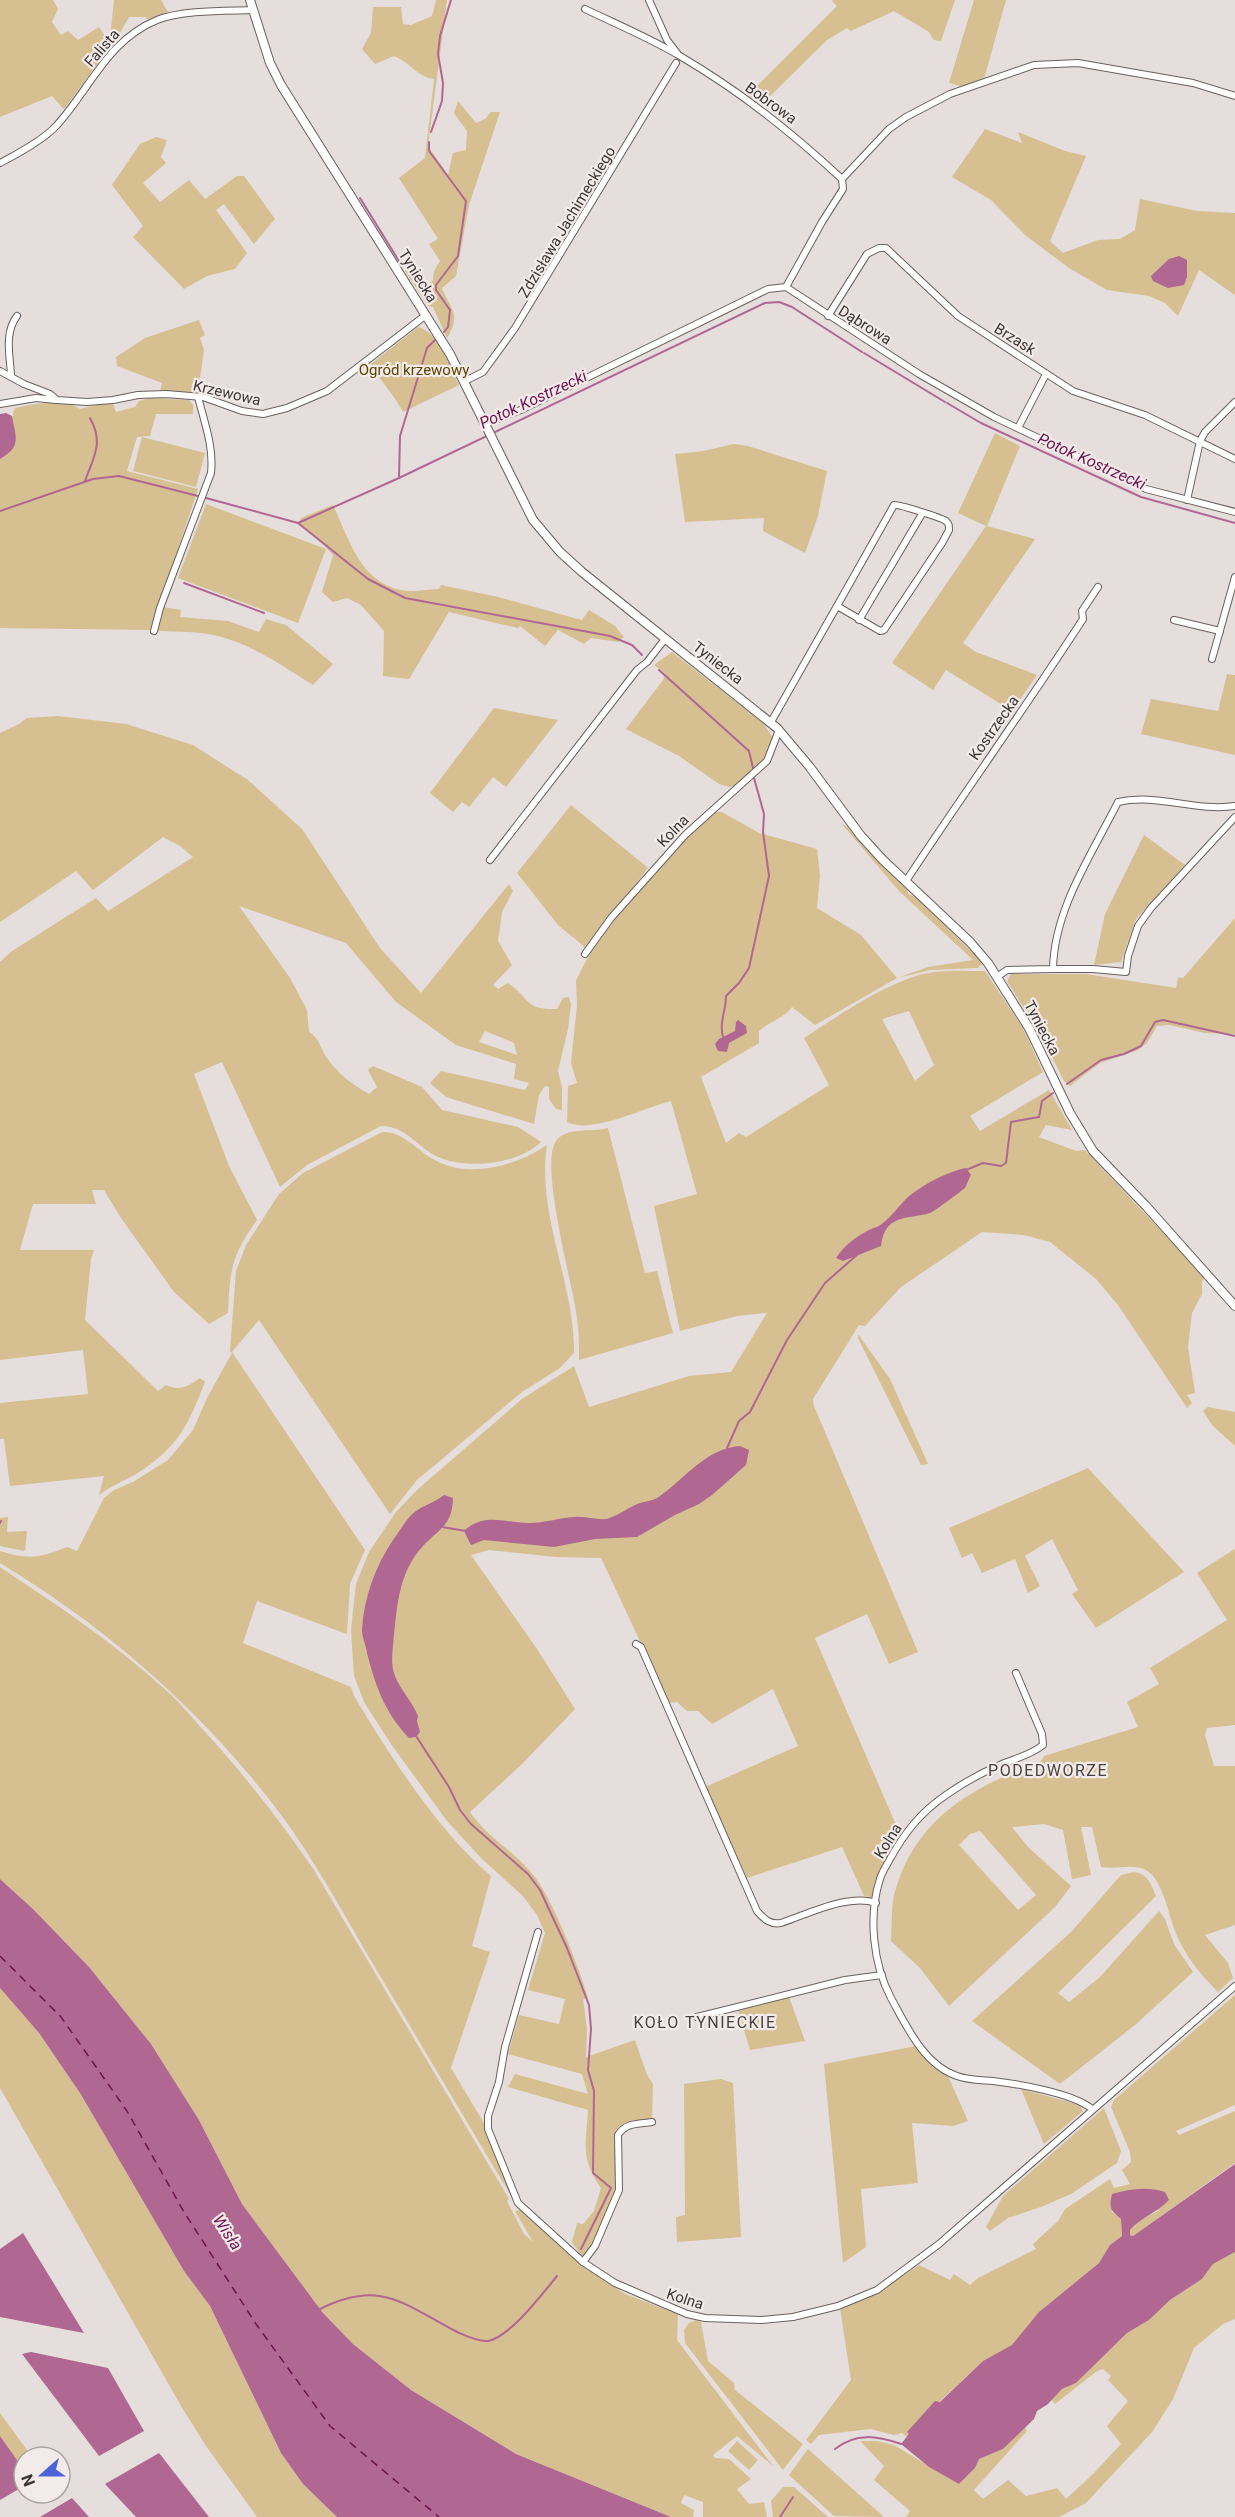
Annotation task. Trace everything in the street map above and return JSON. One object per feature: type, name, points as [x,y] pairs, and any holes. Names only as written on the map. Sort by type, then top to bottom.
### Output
[{"type":"street","name":"Tyniecka","points":[[250,0],[270,63],[281,85],[465,381],[528,512],[547,538],[576,567],[780,730],[861,836],[959,930],[997,976],[1029,1028],[1070,1113],[1093,1151],[1146,1206],[1235,1306]]},
{"type":"street","name":"Bobrowa","points":[[649,0],[667,40],[679,55]]},
{"type":"street","name":"Bobrowa","points":[[585,9],[679,55],[766,112],[793,133],[842,179]]},
{"type":"street","name":"Falista","points":[[0,163],[56,127],[102,63],[133,32],[160,19],[204,12],[253,10]]},
{"type":"street","name":"Zdzisława Jachimeckiego","points":[[465,381],[479,374],[487,366],[528,309],[676,63]]},
{"type":"street","points":[[487,427],[768,288],[786,287],[843,189],[842,179],[889,129],[906,117],[950,94],[1034,65],[1078,63],[1193,83],[1235,96]]},
{"type":"street","name":"Brzask","points":[[828,316],[867,254],[879,248],[886,248],[958,316],[1046,374],[1080,394],[1114,403],[1145,415],[1175,432],[1200,441],[1235,459]]},
{"type":"street","name":"Dąbrowa","points":[[786,287],[919,374],[1018,428],[1146,489],[1235,512]]},
{"type":"street","name":"Krzewowa","points":[[0,370],[57,400],[97,401],[138,395],[166,394],[198,397],[242,411],[263,414],[287,408],[327,391],[426,315]]},
{"type":"street","points":[[11,375],[8,337],[10,326],[17,316]]},
{"type":"street","points":[[1018,428],[1046,374]]},
{"type":"street","points":[[154,631],[159,608],[202,497],[212,461],[198,397]]},
{"type":"street","points":[[0,404],[36,398],[57,400]]},
{"type":"street","points":[[1187,500],[1200,441],[1205,432],[1235,402]]},
{"type":"street","points":[[771,722],[890,508],[897,504],[947,522],[950,530],[884,630],[880,632],[871,628],[837,606]]},
{"type":"street","points":[[860,620],[922,514]]},
{"type":"street","points":[[1212,659],[1235,577]]},
{"type":"street","name":"Kostrzecka","points":[[906,881],[989,756],[1052,667],[1083,619],[1082,610],[1098,587]]},
{"type":"street","points":[[1174,620],[1220,631]]},
{"type":"street","points":[[490,860],[637,670],[665,639]]},
{"type":"street","name":"Kolna","points":[[585,954],[611,918],[685,835],[767,761],[780,730]]},
{"type":"street","points":[[1053,969],[1057,936],[1065,909],[1118,802],[1147,800],[1219,808],[1235,806]]},
{"type":"street","points":[[997,976],[1008,970],[1093,969],[1126,972],[1128,956],[1138,926],[1151,908],[1235,817]]},
{"type":"street","points":[[636,1644],[641,1647],[757,1911],[765,1920],[776,1924],[781,1923],[850,1900],[865,1899],[876,1903]]},
{"type":"street","name":"Kolna","points":[[1016,1672],[1042,1734],[1043,1745],[1036,1751],[1001,1764],[947,1794],[920,1816],[903,1835],[880,1878],[874,1939],[878,1964],[890,1996],[925,2054],[942,2069],[958,2077],[1041,2090],[1081,2102],[1092,2109]]},
{"type":"street","name":"Kolna","points":[[538,1932],[505,2048],[500,2082],[488,2116],[488,2129],[518,2203],[583,2262],[615,2283],[660,2304],[696,2316],[745,2320],[777,2319],[826,2310],[877,2290],[917,2262],[1235,1986]]},
{"type":"street","points":[[697,2017],[845,1980],[882,1975]]},
{"type":"street","points":[[583,2262],[595,2246],[619,2190],[618,2135],[627,2125],[652,2122]]},
{"type":"green space","points":[[0,0],[53,0],[58,9],[52,22],[61,35],[68,31],[78,40],[99,27],[106,38],[99,62],[64,109],[52,96],[0,117]]},
{"type":"green space","points":[[114,0],[161,0],[168,12],[148,20],[145,17],[129,17],[120,33],[122,37],[105,52],[110,38]]},
{"type":"green space","points":[[436,0],[447,0],[428,146],[448,175],[453,153],[466,150],[467,131],[454,113],[458,101],[476,123],[485,119],[491,112],[500,112],[469,205],[456,276],[442,288],[454,317],[454,323],[447,338],[433,307],[428,306],[405,271],[409,266],[418,281],[429,284],[433,280],[434,271],[440,261],[429,244],[438,239],[399,178],[425,158],[434,79],[428,78],[394,56],[375,64],[362,49],[371,33],[373,7],[401,7],[403,24],[411,25],[432,16]]},
{"type":"green space","points":[[833,0],[955,0],[941,41],[934,40],[929,32],[894,11],[851,31],[847,28],[827,40],[761,105],[748,95],[837,6]]},
{"type":"green space","points":[[974,0],[1006,0],[984,79],[963,87],[949,83]]},
{"type":"green space","points":[[985,129],[1022,143],[1018,132],[1065,151],[1086,156],[1050,241],[1063,253],[1098,240],[1120,239],[1135,230],[1140,199],[1197,211],[1235,213],[1235,295],[1199,270],[1178,316],[1165,303],[1149,296],[1107,290],[1069,268],[1025,235],[991,200],[952,177]]},
{"type":"green space","points":[[156,137],[167,140],[161,157],[166,163],[143,183],[160,202],[189,180],[205,199],[237,176],[244,176],[275,219],[254,244],[224,204],[216,210],[247,253],[235,269],[207,276],[184,289],[133,237],[143,226],[112,185],[140,144]]},
{"type":"green space","points":[[199,320],[205,335],[200,338],[204,350],[198,393],[160,392],[162,383],[117,366],[116,357],[145,338]]},
{"type":"green space","name":"Ogród krzewowy","points":[[418,327],[425,330],[438,343],[459,385],[403,412],[371,364]]},
{"type":"green space","points":[[150,398],[189,400],[193,405],[193,414],[156,414],[150,436],[137,437],[127,471],[198,489],[151,630],[0,628],[0,459],[9,452],[16,441],[13,424],[15,408],[57,403],[80,409],[100,404],[113,404],[116,412],[135,407],[139,401]]},
{"type":"green space","points":[[995,433],[1020,446],[987,526],[1035,539],[963,643],[976,652],[1037,675],[1012,711],[946,670],[933,690],[892,663],[986,526],[958,513]]},
{"type":"green space","points":[[142,437],[205,453],[196,487],[133,471]]},
{"type":"green space","points":[[733,444],[748,446],[827,471],[818,516],[805,553],[763,531],[764,518],[685,522],[675,454],[704,451]]},
{"type":"green space","points":[[206,504],[326,549],[298,623],[178,578]]},
{"type":"green space","points":[[333,505],[351,545],[366,569],[387,585],[410,591],[439,589],[441,585],[498,597],[582,620],[589,610],[615,626],[624,637],[618,642],[591,638],[584,644],[558,630],[545,646],[520,626],[518,628],[449,612],[409,679],[383,676],[384,631],[361,605],[347,598],[333,602],[322,592],[333,555],[315,536],[299,525],[301,518]]},
{"type":"green space","points":[[164,607],[181,610],[180,617],[228,621],[259,632],[266,619],[286,625],[333,664],[313,685],[267,657],[231,640],[203,633],[157,631]]},
{"type":"green space","points":[[672,652],[763,723],[773,738],[761,764],[736,785],[730,787],[719,784],[679,756],[626,729],[663,680],[665,673],[654,665]]},
{"type":"green space","points":[[1227,674],[1235,675],[1235,755],[1141,734],[1151,699],[1218,711]]},
{"type":"green space","points":[[494,708],[558,720],[506,787],[493,777],[469,807],[462,802],[453,812],[430,793]]},
{"type":"green space","points":[[58,716],[126,724],[193,745],[248,780],[302,829],[380,948],[421,993],[509,884],[513,891],[502,912],[498,941],[512,965],[493,985],[498,989],[508,983],[539,1008],[557,1009],[563,998],[569,997],[571,1004],[568,1029],[558,1071],[562,1087],[562,1110],[556,1109],[549,1099],[549,1087],[545,1086],[539,1095],[534,1124],[446,1097],[430,1083],[441,1071],[525,1090],[529,1083],[514,1079],[516,1064],[456,1045],[396,1002],[346,943],[239,906],[290,978],[307,1010],[309,1032],[317,1039],[334,1067],[350,1082],[369,1094],[377,1087],[368,1070],[373,1066],[422,1087],[442,1110],[518,1127],[541,1142],[519,1156],[505,1160],[476,1164],[461,1163],[436,1156],[397,1129],[381,1126],[307,1165],[280,1187],[222,1062],[194,1074],[229,1166],[257,1220],[237,1254],[231,1274],[228,1313],[209,1324],[174,1292],[121,1218],[104,1190],[92,1190],[96,1204],[33,1204],[20,1250],[94,1250],[91,1259],[85,1320],[158,1391],[166,1385],[176,1388],[184,1387],[200,1378],[205,1382],[187,1423],[172,1445],[136,1474],[99,1495],[104,1476],[10,1486],[4,1439],[0,1439],[0,1403],[88,1394],[83,1350],[0,1360],[0,962],[12,951],[96,898],[108,911],[193,857],[180,846],[163,837],[93,890],[76,871],[0,922],[0,733],[27,718]],"holes":[[[485,1031],[514,1043],[517,1055],[479,1042]]]},
{"type":"green space","points":[[571,805],[648,868],[586,948],[558,925],[517,873]]},
{"type":"green space","points":[[713,812],[722,812],[759,833],[817,849],[820,875],[817,908],[861,935],[897,978],[815,1025],[792,1007],[759,1031],[759,1043],[701,1077],[726,1143],[739,1133],[746,1137],[829,1085],[804,1038],[859,1003],[903,980],[935,972],[985,971],[1023,1028],[1043,1072],[970,1116],[980,1131],[1049,1090],[1072,1130],[1046,1125],[1039,1137],[1076,1151],[1085,1150],[1205,1277],[1202,1281],[1202,1294],[1192,1313],[1188,1347],[1195,1393],[1187,1395],[1192,1403],[1187,1408],[1118,1305],[1096,1279],[1050,1242],[1024,1235],[982,1232],[901,1287],[865,1326],[859,1325],[813,1399],[918,1652],[889,1664],[867,1614],[815,1638],[900,1834],[873,1898],[864,1896],[842,1847],[747,1878],[705,1787],[798,1746],[773,1689],[712,1724],[698,1711],[687,1711],[677,1702],[669,1703],[601,1558],[556,1557],[489,1550],[471,1555],[537,1649],[575,1709],[522,1764],[470,1812],[484,1829],[530,1871],[547,1896],[571,1950],[588,1998],[583,1999],[587,2028],[586,2057],[635,2040],[647,2075],[653,2084],[652,2119],[630,2121],[618,2128],[616,2189],[595,2242],[582,2257],[572,2242],[577,2223],[583,2224],[594,2211],[601,2188],[587,2160],[588,2110],[508,2087],[515,2074],[588,2094],[582,2074],[508,2054],[519,2015],[559,2024],[565,1999],[528,1990],[545,1933],[537,1915],[523,1896],[482,1859],[447,1821],[391,1744],[364,1702],[354,1676],[351,1630],[356,1584],[369,1552],[396,1512],[418,1489],[522,1399],[574,1366],[589,1407],[689,1376],[731,1372],[767,1313],[737,1316],[680,1331],[654,1206],[697,1194],[671,1101],[603,1123],[577,1125],[567,1122],[568,1086],[577,1083],[571,1063],[577,1006],[576,980],[589,955],[616,918],[677,848]],"holes":[[[909,1011],[934,1065],[915,1081],[882,1019]]]},
{"type":"green space","points":[[842,824],[848,827],[869,852],[908,890],[908,894],[916,897],[983,963],[978,968],[930,970],[897,978],[928,967],[973,960],[899,891]]},
{"type":"green space","points":[[1144,835],[1185,865],[1136,919],[1121,962],[1094,965],[1105,914]]},
{"type":"green space","points":[[1235,918],[1235,1034],[1205,1033],[1169,1025],[1157,1026],[1147,1043],[1138,1050],[1100,1063],[1070,1086],[1064,1081],[1044,1041],[1007,981],[1011,974],[1086,974],[1176,988],[1178,977],[1183,978]]},
{"type":"green space","points":[[608,1128],[645,1273],[657,1271],[673,1333],[579,1360],[577,1318],[554,1199],[552,1154],[556,1141],[567,1133]]},
{"type":"green space","points":[[382,1132],[396,1134],[431,1158],[445,1165],[460,1168],[490,1168],[505,1165],[547,1145],[545,1170],[547,1196],[569,1301],[574,1353],[560,1368],[522,1392],[417,1480],[390,1514],[259,1320],[232,1352],[365,1550],[350,1584],[347,1634],[257,1601],[243,1643],[351,1687],[368,1719],[416,1792],[452,1837],[491,1876],[472,1946],[490,1952],[451,2068],[485,2125],[513,2199],[328,1887],[276,1808],[247,1772],[216,1737],[149,1672],[77,1614],[0,1563],[0,1551],[27,1557],[49,1554],[67,1547],[77,1551],[104,1498],[168,1460],[193,1430],[207,1398],[232,1353],[230,1351],[236,1271],[246,1245],[279,1194],[303,1173]]},
{"type":"green space","points":[[858,1334],[890,1379],[928,1464],[921,1465]]},
{"type":"green space","points":[[1208,1407],[1235,1412],[1235,1446],[1212,1425],[1203,1411]]},
{"type":"green space","points":[[1088,1468],[1184,1572],[1096,1628],[1072,1594],[1078,1590],[1052,1539],[1025,1556],[1040,1586],[1028,1593],[1015,1559],[982,1573],[972,1553],[962,1558],[949,1528]]},
{"type":"green space","points":[[8,1517],[7,1532],[27,1531],[25,1551],[0,1546],[0,1518]]},
{"type":"green space","points":[[1235,1549],[1235,1725],[1207,1728],[1205,1735],[1214,1766],[1235,1766],[1235,1925],[1205,1935],[1228,1963],[1233,1978],[1218,1992],[1195,1966],[1177,1936],[1162,1891],[1152,1875],[1146,1870],[1135,1867],[1101,1867],[1092,1827],[1081,1827],[1091,1875],[1072,1879],[1063,1830],[1044,1824],[1012,1827],[1028,1847],[1071,1886],[1055,1907],[949,2006],[920,1968],[891,1941],[894,1895],[916,1845],[932,1825],[950,1809],[992,1782],[1041,1761],[1044,1756],[1138,1727],[1127,1702],[1159,1684],[1150,1668],[1227,1620],[1197,1573]],"holes":[[[980,1831],[1036,1895],[1018,1910],[959,1845],[970,1834]]]},
{"type":"green space","points":[[0,1567],[87,1627],[149,1675],[183,1708],[263,1800],[314,1870],[509,2199],[507,2201],[524,2234],[533,2242],[515,2211],[521,2210],[586,2268],[625,2294],[678,2314],[677,2340],[773,2466],[737,2436],[713,2455],[715,2458],[729,2459],[751,2479],[737,2489],[749,2504],[764,2502],[767,2517],[703,2517],[703,2502],[684,2495],[681,2503],[694,2510],[693,2517],[671,2517],[516,2454],[411,2390],[353,2344],[323,2313],[242,2204],[199,2120],[151,2044],[89,1967],[33,1909],[0,1879]]},
{"type":"green space","points":[[1134,1872],[1146,1877],[1156,1896],[1058,1993],[1069,2002],[1100,1977],[1159,1911],[1165,1919],[1174,1944],[1193,1972],[1135,2025],[1060,2084],[972,2021],[1071,1932],[1121,1875]]},
{"type":"green space","points":[[0,1988],[39,2033],[80,2093],[184,2271],[210,2306],[281,2453],[303,2484],[337,2517],[257,2517],[206,2446],[0,2088]]},
{"type":"green space","points":[[1235,1995],[1235,2105],[1176,2131],[1179,2135],[1235,2111],[1235,2163],[1133,2236],[1130,2235],[1130,2230],[1138,2221],[1160,2210],[1111,2211],[1121,2219],[1122,2236],[1110,2245],[1099,2263],[1039,2312],[1012,2346],[983,2361],[907,2432],[910,2434],[907,2437],[902,2433],[894,2435],[870,2429],[819,2435],[811,2444],[806,2440],[851,2380],[840,2308],[878,2292],[919,2265],[950,2280],[954,2274],[970,2285],[978,2278],[1036,2249],[1033,2244],[1058,2221],[1065,2209],[1110,2179],[1114,2188],[1130,2184],[1122,2170],[1131,2162],[1130,2152],[1111,2107],[1114,2100]]},
{"type":"green space","points":[[789,1997],[805,2041],[750,2050],[738,2010]]},
{"type":"green space","points":[[916,2046],[932,2066],[948,2076],[968,2121],[953,2126],[912,2123],[918,2183],[861,2189],[866,2247],[843,2263],[824,2064]]},
{"type":"green space","points":[[721,2079],[733,2083],[741,2237],[677,2242],[676,2217],[685,2215],[684,2084]]},
{"type":"green space","points":[[1021,2089],[1080,2105],[1083,2111],[1044,2144]]},
{"type":"green space","points":[[1104,2108],[1121,2151],[1117,2163],[1071,2194],[1008,2218],[990,2231],[986,2227],[1003,2196]]},
{"type":"green space","points":[[1235,2252],[1235,2319],[1223,2324],[1194,2348],[1173,2399],[1152,2432],[1086,2503],[1059,2517],[906,2517],[910,2511],[874,2480],[884,2466],[860,2441],[877,2441],[894,2445],[959,2484],[975,2468],[979,2459],[1003,2449],[1025,2427],[1027,2431],[974,2490],[983,2499],[1008,2480],[1026,2496],[1057,2488],[1066,2499],[1121,2444],[1107,2426],[1128,2401],[1108,2380],[1111,2376],[1103,2369],[1097,2371],[1055,2404],[1051,2399],[1062,2389],[1076,2383],[1127,2333],[1149,2320],[1170,2300],[1202,2279],[1213,2264]]},
{"type":"green space","points":[[696,2320],[701,2322],[708,2361],[734,2383],[735,2390],[803,2444],[783,2470],[685,2343],[684,2330],[689,2323]]},
{"type":"green space","points":[[0,2413],[23,2445],[12,2445],[12,2453],[0,2436]]},
{"type":"green space","points":[[737,2441],[758,2460],[749,2470],[728,2451]]},
{"type":"green space","points":[[808,2449],[884,2517],[834,2516],[789,2475]]},
{"type":"green space","points":[[783,2487],[794,2487],[828,2517],[773,2517],[771,2501]]},
{"type":"water","points":[[1179,256],[1187,260],[1187,277],[1184,285],[1168,288],[1153,281],[1151,276],[1169,259]]},
{"type":"water","points":[[6,413],[12,416],[16,441],[12,450],[0,459],[0,414]]},
{"type":"water","points":[[738,1020],[746,1026],[747,1033],[729,1043],[727,1052],[718,1051],[715,1044],[719,1039],[735,1031]]},
{"type":"water","points":[[966,1168],[971,1175],[965,1188],[937,1209],[892,1223],[883,1235],[881,1246],[843,1261],[836,1258],[854,1239],[889,1218],[917,1190],[942,1176]]},
{"type":"water","points":[[740,1446],[749,1450],[746,1465],[699,1504],[637,1537],[595,1539],[554,1547],[484,1540],[471,1545],[464,1531],[472,1525],[487,1520],[529,1523],[574,1517],[610,1518],[635,1505],[657,1498],[706,1458],[728,1448]]},
{"type":"water","points":[[444,1495],[453,1498],[448,1521],[414,1557],[403,1580],[397,1606],[392,1653],[393,1668],[397,1681],[418,1716],[420,1732],[416,1737],[409,1738],[393,1719],[377,1687],[363,1635],[363,1618],[372,1583],[393,1540],[413,1514]]},
{"type":"water","name":"Wisła","points":[[0,1879],[33,1909],[89,1967],[151,2044],[199,2120],[242,2204],[323,2313],[353,2344],[411,2390],[516,2454],[671,2517],[337,2517],[303,2484],[281,2453],[210,2306],[184,2271],[80,2093],[39,2033],[0,1988]]},
{"type":"water","points":[[1235,2164],[1235,2252],[1213,2264],[1202,2279],[1170,2300],[1149,2320],[1127,2333],[1076,2383],[1062,2389],[1048,2404],[1037,2411],[1034,2419],[1003,2449],[979,2459],[975,2468],[959,2484],[929,2467],[901,2444],[909,2434],[907,2432],[935,2401],[940,2402],[983,2361],[1012,2345],[1039,2312],[1099,2263],[1110,2245],[1122,2236],[1121,2219],[1111,2208],[1112,2194],[1152,2189],[1165,2192],[1169,2200],[1130,2230],[1130,2235],[1133,2236]]},
{"type":"water","points":[[23,2233],[84,2333],[0,2317],[0,2249]]},
{"type":"water","points":[[31,2352],[108,2368],[144,2431],[99,2456],[22,2354]]},
{"type":"water","points":[[0,2436],[12,2453],[12,2493],[0,2500]]},
{"type":"water","points":[[159,2453],[209,2517],[136,2517],[105,2484]]},
{"type":"water","points":[[72,2498],[89,2517],[40,2517],[60,2505],[72,2505]]},
{"type":"waterway","points":[[431,132],[442,101],[443,83],[438,54],[440,36],[451,0]]},
{"type":"waterway","points":[[429,142],[429,151],[466,201],[458,256],[436,285],[436,290],[450,310],[448,327],[444,332]]},
{"type":"waterway","points":[[360,198],[399,261]]},
{"type":"waterway","name":"Potok Kostrzecki","points":[[206,498],[298,523],[399,478],[765,303],[779,302],[792,307],[862,352]]},
{"type":"waterway","points":[[399,477],[400,436],[427,348],[435,340]]},
{"type":"waterway","name":"Potok Kostrzecki","points":[[864,353],[945,402]]},
{"type":"waterway","name":"Potok Kostrzecki","points":[[947,403],[981,423],[1141,497],[1235,523]]},
{"type":"waterway","points":[[85,481],[97,442],[90,418]]},
{"type":"waterway","name":"Potok Kostrzecki","points":[[0,511],[93,479],[119,476],[198,496]]},
{"type":"waterway","points":[[298,523],[368,579],[405,598],[610,636],[632,645],[642,655]]},
{"type":"waterway","points":[[184,583],[264,613]]},
{"type":"waterway","points":[[659,670],[749,751],[753,768]]},
{"type":"waterway","points":[[723,1037],[722,1026],[726,996],[749,968],[769,876],[763,832],[764,814],[754,778]]},
{"type":"waterway","points":[[1067,1084],[1101,1060],[1124,1054],[1141,1046],[1155,1022],[1163,1020],[1235,1036]]},
{"type":"waterway","points":[[966,1170],[983,1163],[1001,1166],[1006,1163],[1011,1122],[1039,1117],[1042,1101],[1053,1093]]},
{"type":"waterway","points":[[727,1448],[739,1421],[750,1412],[787,1340],[825,1283],[858,1254]]},
{"type":"waterway","points":[[442,1527],[466,1531]]},
{"type":"waterway","points":[[416,1736],[449,1787],[460,1810],[471,1824],[528,1874],[540,1890],[567,1948],[589,2005],[591,2029],[588,2070],[594,2091],[593,2173],[611,2188],[581,2249]]},
{"type":"waterway","points":[[318,2310],[359,2296],[391,2298],[468,2337],[488,2341],[497,2338],[516,2323],[557,2276]]},
{"type":"waterway","points":[[835,2449],[851,2440],[867,2437],[901,2444]]},
{"type":"waterway","points":[[780,2517],[793,2497]]},
{"type":"ferry route","points":[[0,1956],[61,2017],[127,2111],[184,2212],[256,2324],[330,2426],[439,2517]]},
{"type":"district","name":"PODEDWORZE","points":[[1048,1770]]},
{"type":"district","name":"KOŁO TYNIECKIE","points":[[705,2022]]}]
